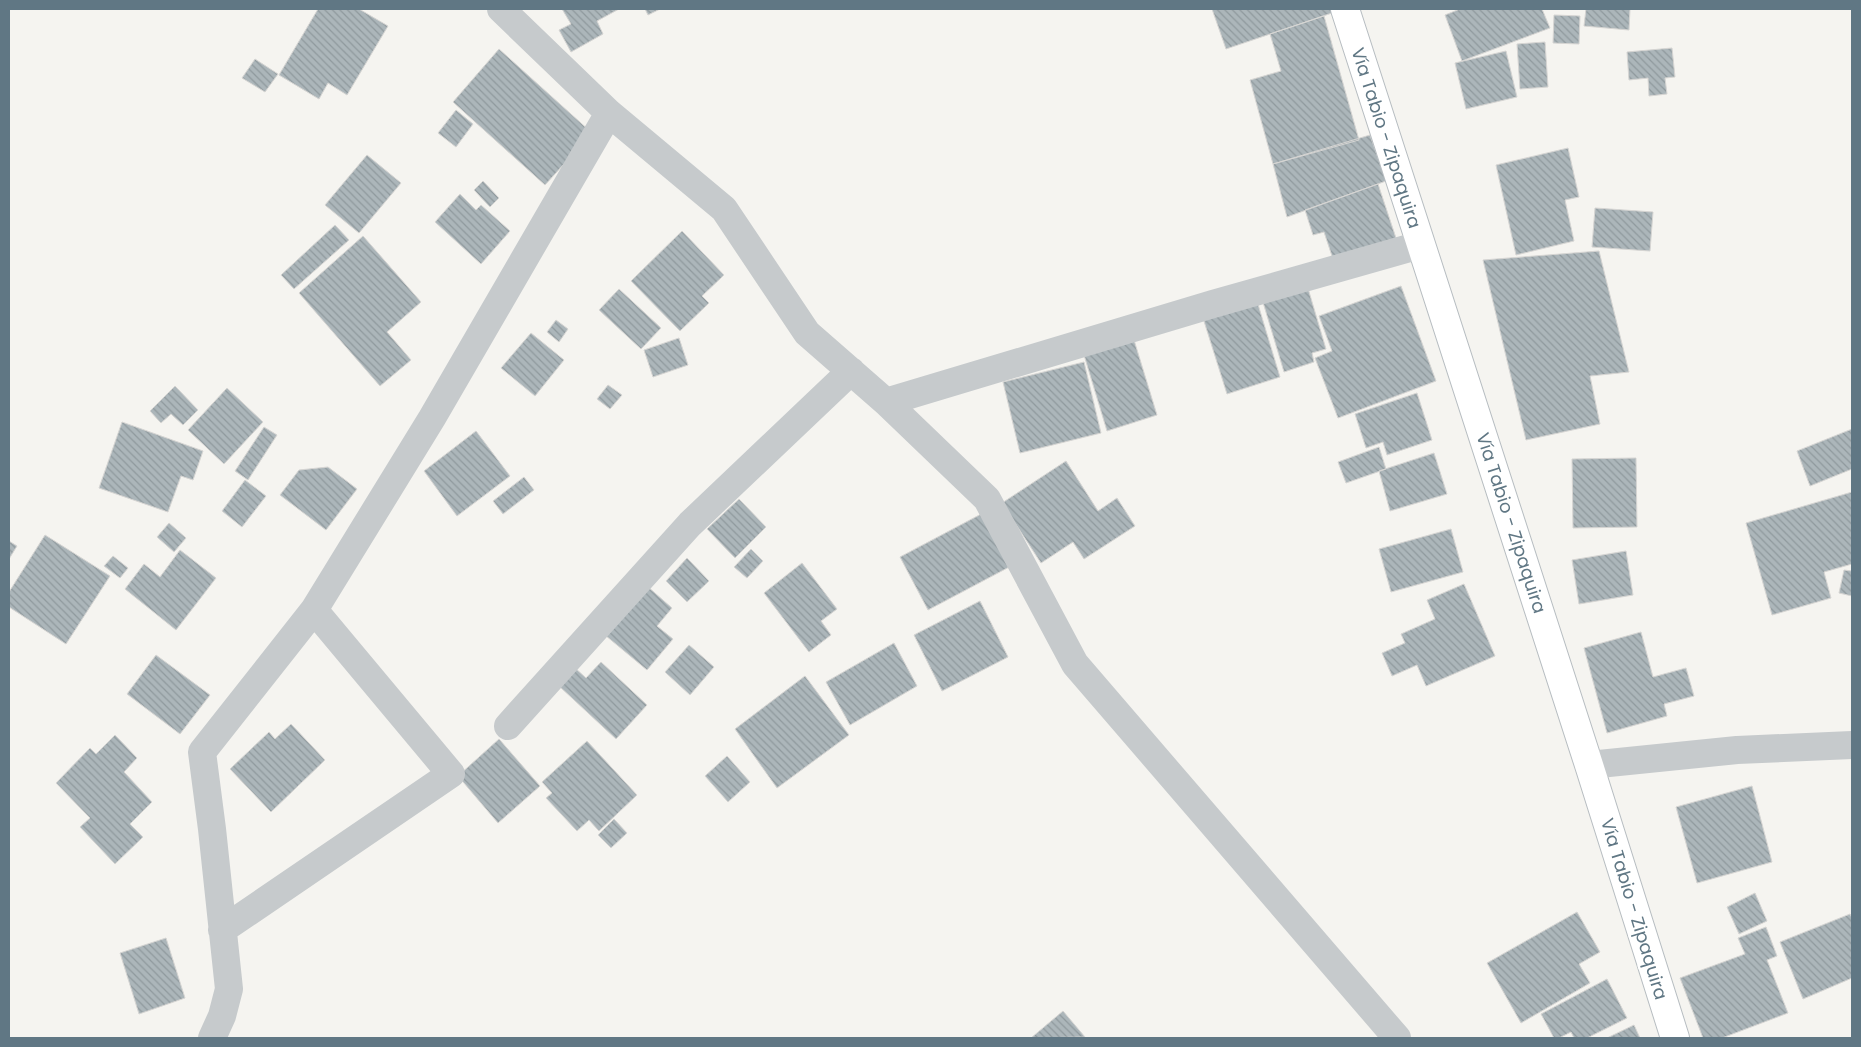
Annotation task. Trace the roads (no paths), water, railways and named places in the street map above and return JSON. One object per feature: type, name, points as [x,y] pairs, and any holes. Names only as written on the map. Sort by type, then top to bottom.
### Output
[{"type":"street","points":[[501,9],[609,113],[724,209],[808,334],[886,402],[987,499],[1075,664],[1397,1038]]},
{"type":"street","name":"Vía Tabio - Zipaquira","points":[[1345,9],[1675,1038]]},
{"type":"street","points":[[212,1038],[222,1016],[228,989],[212,829],[202,752],[314,610],[432,418],[609,113]]},
{"type":"street","points":[[886,402],[1420,244]]},
{"type":"street","points":[[508,726],[690,524],[851,371]]},
{"type":"street","points":[[222,930],[450,774],[314,610]]},
{"type":"street","points":[[1589,765],[1737,750],[1852,745]]}]
